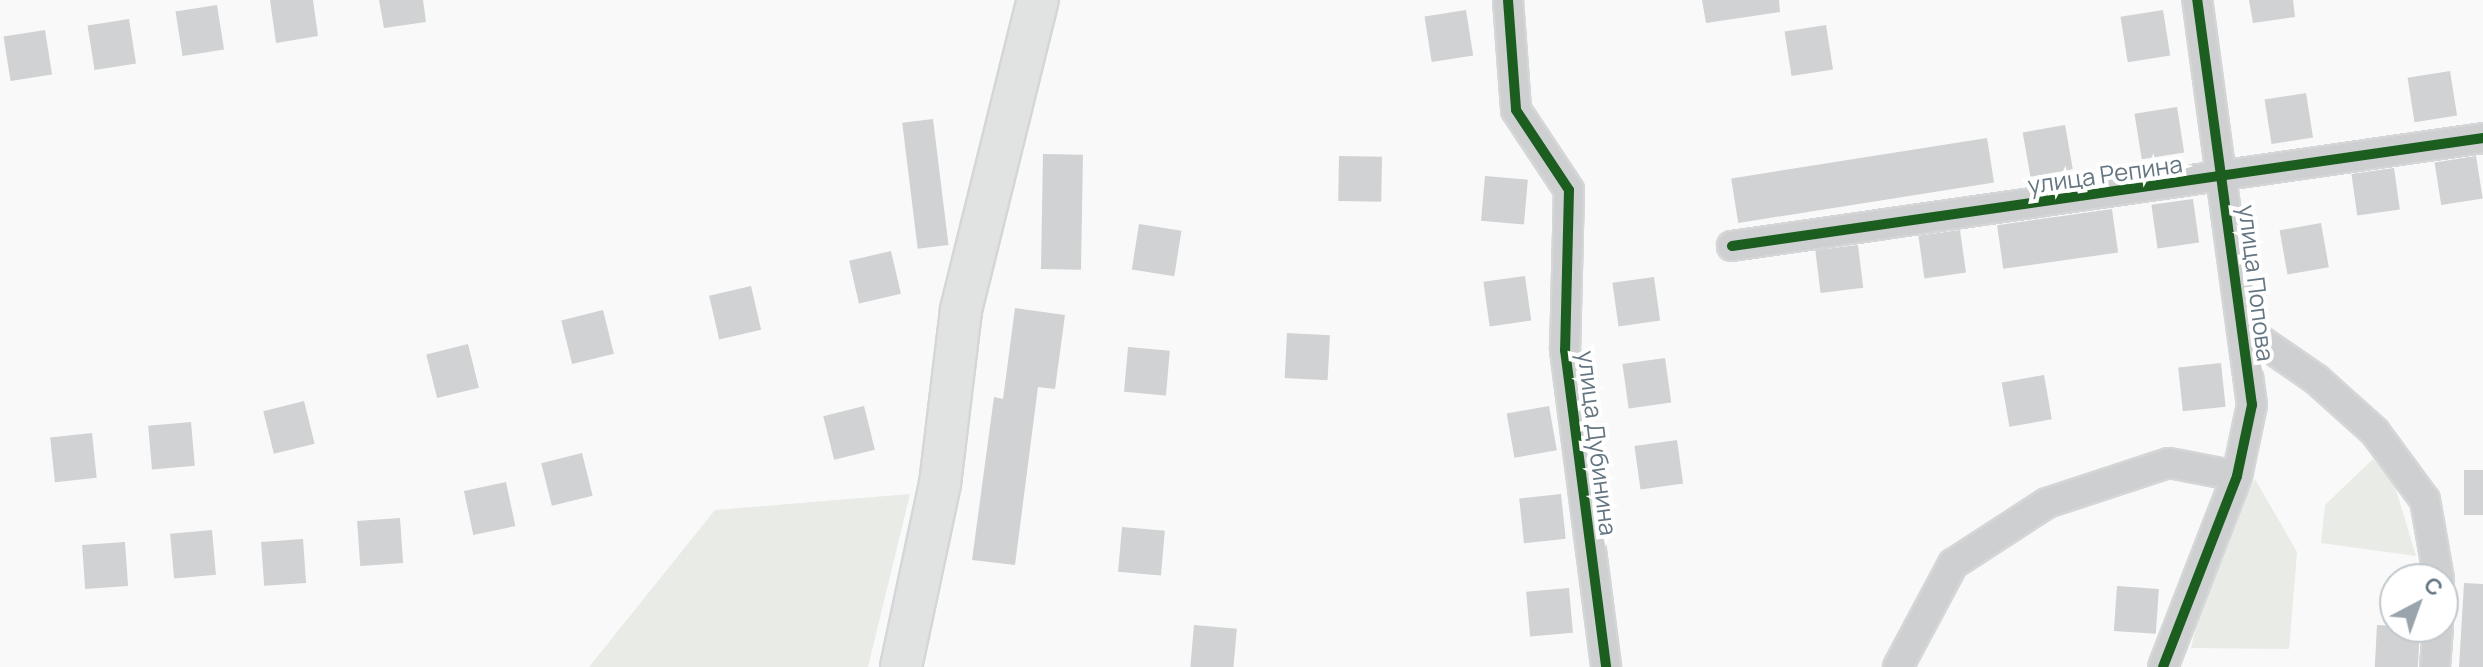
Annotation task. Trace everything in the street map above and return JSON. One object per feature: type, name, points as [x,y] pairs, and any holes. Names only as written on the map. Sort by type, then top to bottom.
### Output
[{"type":"street","points":[[901,667],[940,484],[961,310],[1038,0]]},
{"type":"street","name":"улица Дубинина","points":[[1508,0],[1516,110],[1569,190],[1565,350],[1606,667]]},
{"type":"street","name":"улица Попова","points":[[2163,667],[2237,476],[2252,405],[2197,0]]},
{"type":"street","name":"улица Репина","points":[[1732,246],[2483,138]]},
{"type":"street","name":"улица Попова","points":[[2242,328],[2316,379],[2375,432],[2425,500],[2436,563]]},
{"type":"street","points":[[1898,667],[1953,564],[2047,503],[2169,463],[2237,476]]},
{"type":"street","points":[[2436,667],[2437,643]]},
{"type":"shaded area","points":[[2373,459],[2393,480],[2416,556],[2321,543],[2325,505]]},
{"type":"shaded area","points":[[2255,479],[2297,552],[2289,649],[2191,648],[2210,567]]},
{"type":"shaded area","points":[[910,494],[868,667],[589,667],[715,510]]},
{"type":"building","points":[[270,0],[313,0],[318,36],[276,43]]},
{"type":"building","points":[[379,0],[423,0],[426,22],[384,28]]},
{"type":"building","points":[[1702,0],[1779,0],[1780,12],[1706,23]]},
{"type":"building","points":[[2249,0],[2293,0],[2295,17],[2253,23]]},
{"type":"building","points":[[217,5],[224,49],[183,56],[176,12]]},
{"type":"building","points":[[1466,10],[1473,55],[1432,62],[1425,17]]},
{"type":"building","points":[[2163,10],[2170,55],[2128,62],[2121,17]]},
{"type":"building","points":[[129,19],[136,63],[95,70],[88,26]]},
{"type":"building","points":[[1826,25],[1833,69],[1792,76],[1785,32]]},
{"type":"building","points":[[45,30],[52,74],[11,81],[4,37]]},
{"type":"building","points":[[2450,71],[2457,115],[2415,122],[2408,78]]},
{"type":"building","points":[[2306,93],[2313,137],[2272,144],[2265,100]]},
{"type":"building","points":[[2177,107],[2184,152],[2142,159],[2135,114]]},
{"type":"building","points":[[933,119],[948,245],[918,249],[902,123]]},
{"type":"building","points":[[2065,125],[2073,169],[2030,177],[2023,132]]},
{"type":"building","points":[[1987,138],[1994,182],[1738,223],[1731,179]]},
{"type":"building","points":[[1043,154],[1083,155],[1081,270],[1041,269]]},
{"type":"building","points":[[1339,156],[1382,157],[1381,202],[1338,201]]},
{"type":"building","points":[[2476,156],[2483,198],[2441,205],[2435,163]]},
{"type":"building","points":[[2394,168],[2400,210],[2357,216],[2351,174]]},
{"type":"building","points":[[1485,176],[1528,180],[1524,225],[1481,221]]},
{"type":"building","points":[[2193,199],[2199,243],[2158,248],[2151,205]]},
{"type":"building","points":[[2112,209],[2118,253],[2003,269],[1997,225]]},
{"type":"building","points":[[2321,223],[2329,267],[2287,275],[2280,230]]},
{"type":"building","points":[[1139,224],[1181,231],[1174,276],[1132,269]]},
{"type":"building","points":[[1960,230],[1966,273],[1924,278],[1918,236]]},
{"type":"building","points":[[1858,245],[1863,288],[1821,293],[1815,250]]},
{"type":"building","points":[[891,251],[901,294],[859,304],[849,261]]},
{"type":"building","points":[[1525,276],[1531,321],[1490,326],[1483,282]]},
{"type":"building","points":[[1654,277],[1660,321],[1619,326],[1612,283]]},
{"type":"building","points":[[751,286],[761,330],[719,340],[709,296]]},
{"type":"building","points":[[1015,308],[1065,315],[1055,389],[1038,387],[1015,565],[972,560],[994,397],[1003,399]]},
{"type":"building","points":[[603,310],[614,354],[572,364],[561,320]]},
{"type":"building","points":[[1287,333],[1330,335],[1328,380],[1285,378]]},
{"type":"building","points":[[468,344],[479,388],[437,398],[426,354]]},
{"type":"building","points":[[1128,347],[1170,351],[1166,395],[1124,392]]},
{"type":"building","points":[[1665,358],[1671,403],[1629,409],[1622,364]]},
{"type":"building","points":[[2221,363],[2226,407],[2183,411],[2178,367]]},
{"type":"building","points":[[2044,375],[2052,419],[2009,427],[2002,382]]},
{"type":"building","points":[[304,401],[315,444],[274,454],[263,411]]},
{"type":"building","points":[[864,406],[875,450],[834,460],[823,416]]},
{"type":"building","points":[[1549,406],[1557,450],[1514,458],[1507,413]]},
{"type":"building","points":[[191,422],[195,466],[152,470],[148,426]]},
{"type":"building","points":[[92,433],[97,478],[55,482],[50,437]]},
{"type":"building","points":[[1677,440],[1683,484],[1641,490],[1634,446]]},
{"type":"building","points":[[582,453],[593,496],[552,506],[541,463]]},
{"type":"building","points":[[2464,470],[2483,470],[2483,515],[2464,515]]},
{"type":"building","points":[[506,482],[515,526],[473,535],[464,491]]},
{"type":"building","points":[[1561,494],[1566,539],[1524,543],[1519,498]]},
{"type":"building","points":[[400,518],[403,563],[360,566],[357,521]]},
{"type":"building","points":[[1122,527],[1165,531],[1161,576],[1118,572]]},
{"type":"building","points":[[212,530],[216,575],[174,578],[170,534]]},
{"type":"building","points":[[303,539],[306,583],[264,586],[261,542]]},
{"type":"building","points":[[125,542],[128,586],[85,589],[82,545]]},
{"type":"building","points":[[2464,583],[2483,584],[2483,667],[2459,667]]},
{"type":"building","points":[[2117,586],[2159,589],[2156,634],[2114,631]]},
{"type":"building","points":[[1569,588],[1573,633],[1530,637],[1526,592]]},
{"type":"building","points":[[1194,625],[1237,629],[1233,667],[1190,667]]},
{"type":"building","points":[[2377,625],[2379,643],[2419,643],[2418,667],[2375,667]]},
{"type":"cycle path","points":[[1508,0],[1516,110],[1569,190],[1565,350],[1606,667]]},
{"type":"cycle path","points":[[2163,667],[2237,476],[2252,405],[2197,0]]},
{"type":"cycle path","points":[[1732,246],[2483,138]]}]
